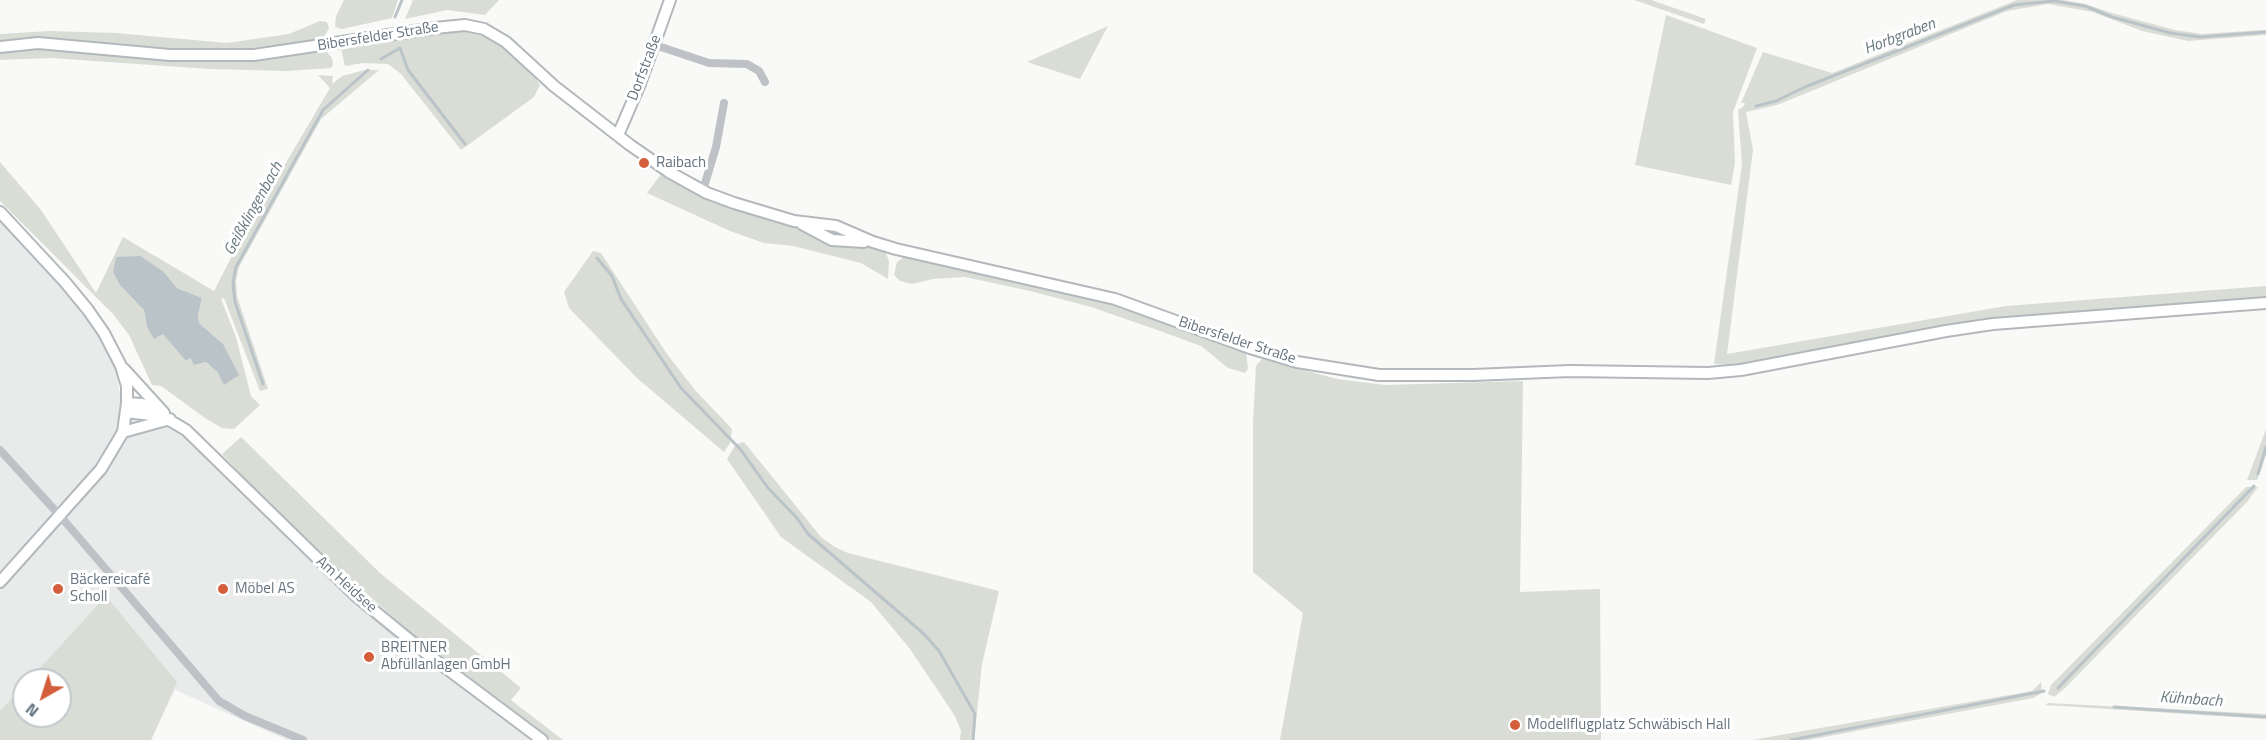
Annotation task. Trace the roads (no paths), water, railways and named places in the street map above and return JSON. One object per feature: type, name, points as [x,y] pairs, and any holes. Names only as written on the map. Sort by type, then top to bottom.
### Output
[{"type":"street","name":"Dorfstraße","points":[[618,135],[655,45],[670,0]]},
{"type":"street","name":"Bibersfelder Straße","points":[[0,47],[38,43],[170,55],[254,55],[465,25],[484,29],[506,42],[554,86],[669,172],[703,190],[735,203],[794,221],[832,240],[873,242],[1115,299],[1250,348],[1297,362],[1378,375],[1610,371],[1708,374],[1994,324],[2266,303]]},
{"type":"street","points":[[655,45],[709,63],[747,64],[759,71],[765,82]]},
{"type":"street","points":[[703,190],[716,147],[724,103]]},
{"type":"street","points":[[0,212],[25,237],[88,310],[104,333],[121,366],[127,386],[123,432],[101,469],[0,582]]},
{"type":"street","points":[[121,366],[167,418],[123,432]]},
{"type":"street","name":"Am Heidsee","points":[[126,407],[141,404],[167,418],[201,443],[355,595],[422,650],[542,740]]},
{"type":"street","points":[[0,450],[59,514],[219,701],[245,716],[303,740]]},
{"type":"waterway","name":"Geißklingenbach","points":[[395,17],[402,0]]},
{"type":"waterway","name":"Horbgraben","points":[[1756,106],[1776,101],[1805,87],[2014,5],[2054,1],[2085,6],[2112,17],[2170,33],[2200,37],[2266,32]]},
{"type":"waterway","name":"Geißklingenbach","points":[[381,59],[400,48],[408,70],[465,144]]},
{"type":"waterway","name":"Geißklingenbach","points":[[263,384],[235,302],[233,283],[236,267],[323,110],[368,70]]},
{"type":"waterway","points":[[597,258],[612,276],[621,299],[681,388],[741,450],[768,488],[797,518],[808,534],[924,634],[939,651],[975,714],[973,740]]},
{"type":"waterway","points":[[2258,474],[2266,447]]},
{"type":"waterway","points":[[2058,688],[2254,486]]},
{"type":"waterway","points":[[1791,740],[2044,691]]},
{"type":"waterway","name":"Kühnbach","points":[[2114,707],[2266,717]]},
{"type":"place","name":"Raibach","points":[[644,163]]},
{"type":"place","name":"Bäckereicafé Scholl","points":[[58,589]]},
{"type":"place","name":"Möbel AS","points":[[223,589]]},
{"type":"place","name":"BREITNER Abfüllanlagen GmbH","points":[[369,657]]},
{"type":"place","name":"Modellflugplatz Schwäbisch Hall","points":[[1515,725]]}]
